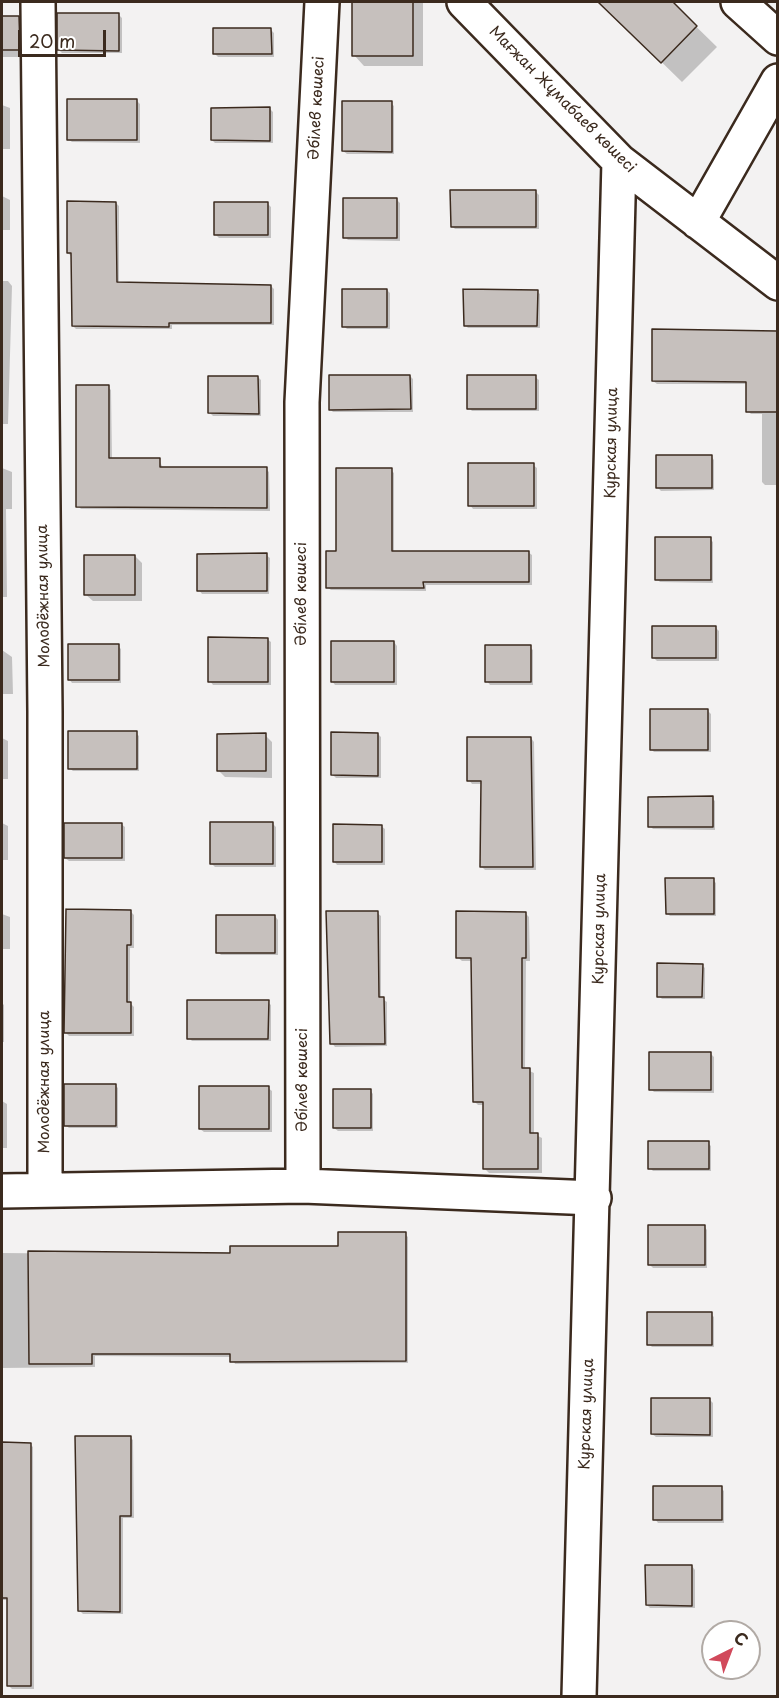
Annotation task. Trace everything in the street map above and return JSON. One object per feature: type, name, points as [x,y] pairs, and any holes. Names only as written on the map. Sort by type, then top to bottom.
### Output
[{"type":"street","name":"Молодёжная улица","points":[[38,2],[45,712],[45,1190]]},
{"type":"street","name":"Әбілев көшесі","points":[[303,1186],[302,402],[322,2]]},
{"type":"street","name":"Мағжан Жұмабаев көшесі","points":[[464,2],[619,161],[777,283]]},
{"type":"street","points":[[738,2],[777,38]]},
{"type":"street","points":[[698,222],[777,81]]},
{"type":"street","name":"Курская улица","points":[[579,1696],[594,1198],[619,161]]},
{"type":"street","points":[[2,1191],[303,1186],[594,1198]]},
{"type":"building","points":[[352,2],[413,2],[413,56],[352,56]]},
{"type":"building","points":[[598,2],[673,2],[697,26],[661,63]]},
{"type":"building","points":[[57,13],[119,13],[119,51],[57,50]]},
{"type":"building","points":[[2,16],[19,16],[20,50],[2,50]]},
{"type":"building","points":[[213,28],[271,28],[272,54],[213,54]]},
{"type":"building","points":[[67,99],[137,99],[137,140],[67,140]]},
{"type":"building","points":[[342,101],[392,101],[392,152],[342,151]]},
{"type":"building","points":[[270,107],[270,141],[211,140],[211,108]]},
{"type":"building","points":[[450,190],[536,190],[536,227],[451,227]]},
{"type":"building","points":[[343,198],[397,198],[397,238],[343,238]]},
{"type":"building","points":[[67,201],[116,202],[117,282],[271,285],[271,323],[169,323],[169,327],[72,326],[71,253],[67,253]]},
{"type":"building","points":[[214,202],[268,202],[268,235],[214,235]]},
{"type":"building","points":[[342,289],[387,289],[387,327],[342,327]]},
{"type":"building","points":[[463,289],[538,290],[537,326],[464,326]]},
{"type":"building","points":[[652,329],[777,331],[777,412],[746,412],[746,382],[652,381]]},
{"type":"building","points":[[329,375],[410,375],[411,409],[329,410]]},
{"type":"building","points":[[467,375],[536,375],[536,409],[467,409]]},
{"type":"building","points":[[208,376],[258,376],[259,414],[208,413]]},
{"type":"building","points":[[76,385],[109,385],[109,458],[160,458],[160,467],[267,467],[267,508],[76,507]]},
{"type":"building","points":[[656,455],[712,455],[712,488],[656,488]]},
{"type":"building","points":[[468,463],[534,463],[534,506],[468,506]]},
{"type":"building","points":[[336,468],[392,468],[392,551],[529,551],[529,582],[423,582],[424,588],[326,588],[326,551],[336,551]]},
{"type":"building","points":[[655,537],[711,537],[711,580],[655,580]]},
{"type":"building","points":[[267,553],[267,591],[197,591],[197,554]]},
{"type":"building","points":[[84,555],[135,555],[135,595],[84,595]]},
{"type":"building","points":[[652,626],[716,626],[716,658],[652,658]]},
{"type":"building","points":[[208,637],[268,638],[268,682],[208,682]]},
{"type":"building","points":[[331,641],[394,641],[394,682],[331,682]]},
{"type":"building","points":[[68,644],[119,644],[119,680],[68,680]]},
{"type":"building","points":[[485,645],[531,645],[531,682],[485,682]]},
{"type":"building","points":[[650,709],[708,709],[708,750],[650,750]]},
{"type":"building","points":[[68,731],[137,731],[137,769],[68,769]]},
{"type":"building","points":[[331,732],[378,733],[378,776],[331,775]]},
{"type":"building","points":[[266,733],[266,771],[217,771],[217,734]]},
{"type":"building","points":[[467,737],[531,737],[533,867],[480,867],[481,781],[467,781]]},
{"type":"building","points":[[713,796],[713,827],[648,827],[648,797]]},
{"type":"building","points":[[210,822],[273,822],[273,864],[210,864]]},
{"type":"building","points":[[64,823],[122,823],[122,858],[64,858]]},
{"type":"building","points":[[333,824],[382,825],[382,862],[333,862]]},
{"type":"building","points":[[665,878],[714,878],[714,914],[666,914]]},
{"type":"building","points":[[66,909],[131,910],[131,945],[127,945],[127,1002],[131,1002],[131,1033],[64,1033]]},
{"type":"building","points":[[326,911],[378,911],[379,997],[384,997],[385,1044],[330,1044]]},
{"type":"building","points":[[456,911],[526,912],[526,958],[522,958],[522,1068],[530,1068],[530,1133],[538,1133],[538,1169],[483,1169],[483,1102],[473,1102],[471,958],[456,958]]},
{"type":"building","points":[[216,915],[275,915],[275,953],[216,953]]},
{"type":"building","points":[[657,963],[703,964],[702,997],[657,997]]},
{"type":"building","points":[[187,1000],[269,1000],[268,1039],[187,1039]]},
{"type":"building","points":[[649,1052],[711,1052],[711,1090],[649,1090]]},
{"type":"building","points":[[64,1084],[116,1084],[116,1126],[64,1126]]},
{"type":"building","points":[[199,1086],[269,1086],[269,1129],[199,1129]]},
{"type":"building","points":[[333,1089],[371,1089],[371,1128],[333,1128]]},
{"type":"building","points":[[648,1141],[709,1141],[709,1169],[648,1169]]},
{"type":"building","points":[[648,1225],[705,1225],[705,1265],[648,1265]]},
{"type":"building","points":[[338,1232],[406,1232],[406,1361],[230,1362],[230,1354],[92,1354],[92,1364],[29,1364],[28,1251],[230,1253],[230,1246],[338,1246]]},
{"type":"building","points":[[647,1312],[712,1312],[712,1345],[647,1345]]},
{"type":"building","points":[[651,1398],[710,1398],[710,1435],[651,1434]]},
{"type":"building","points":[[75,1436],[131,1436],[131,1516],[120,1516],[120,1612],[78,1611]]},
{"type":"building","points":[[2,1442],[31,1443],[31,1686],[7,1686],[7,1598],[2,1598]]},
{"type":"building","points":[[653,1486],[722,1486],[722,1520],[653,1520]]},
{"type":"building","points":[[645,1565],[692,1565],[692,1606],[646,1605]]}]
